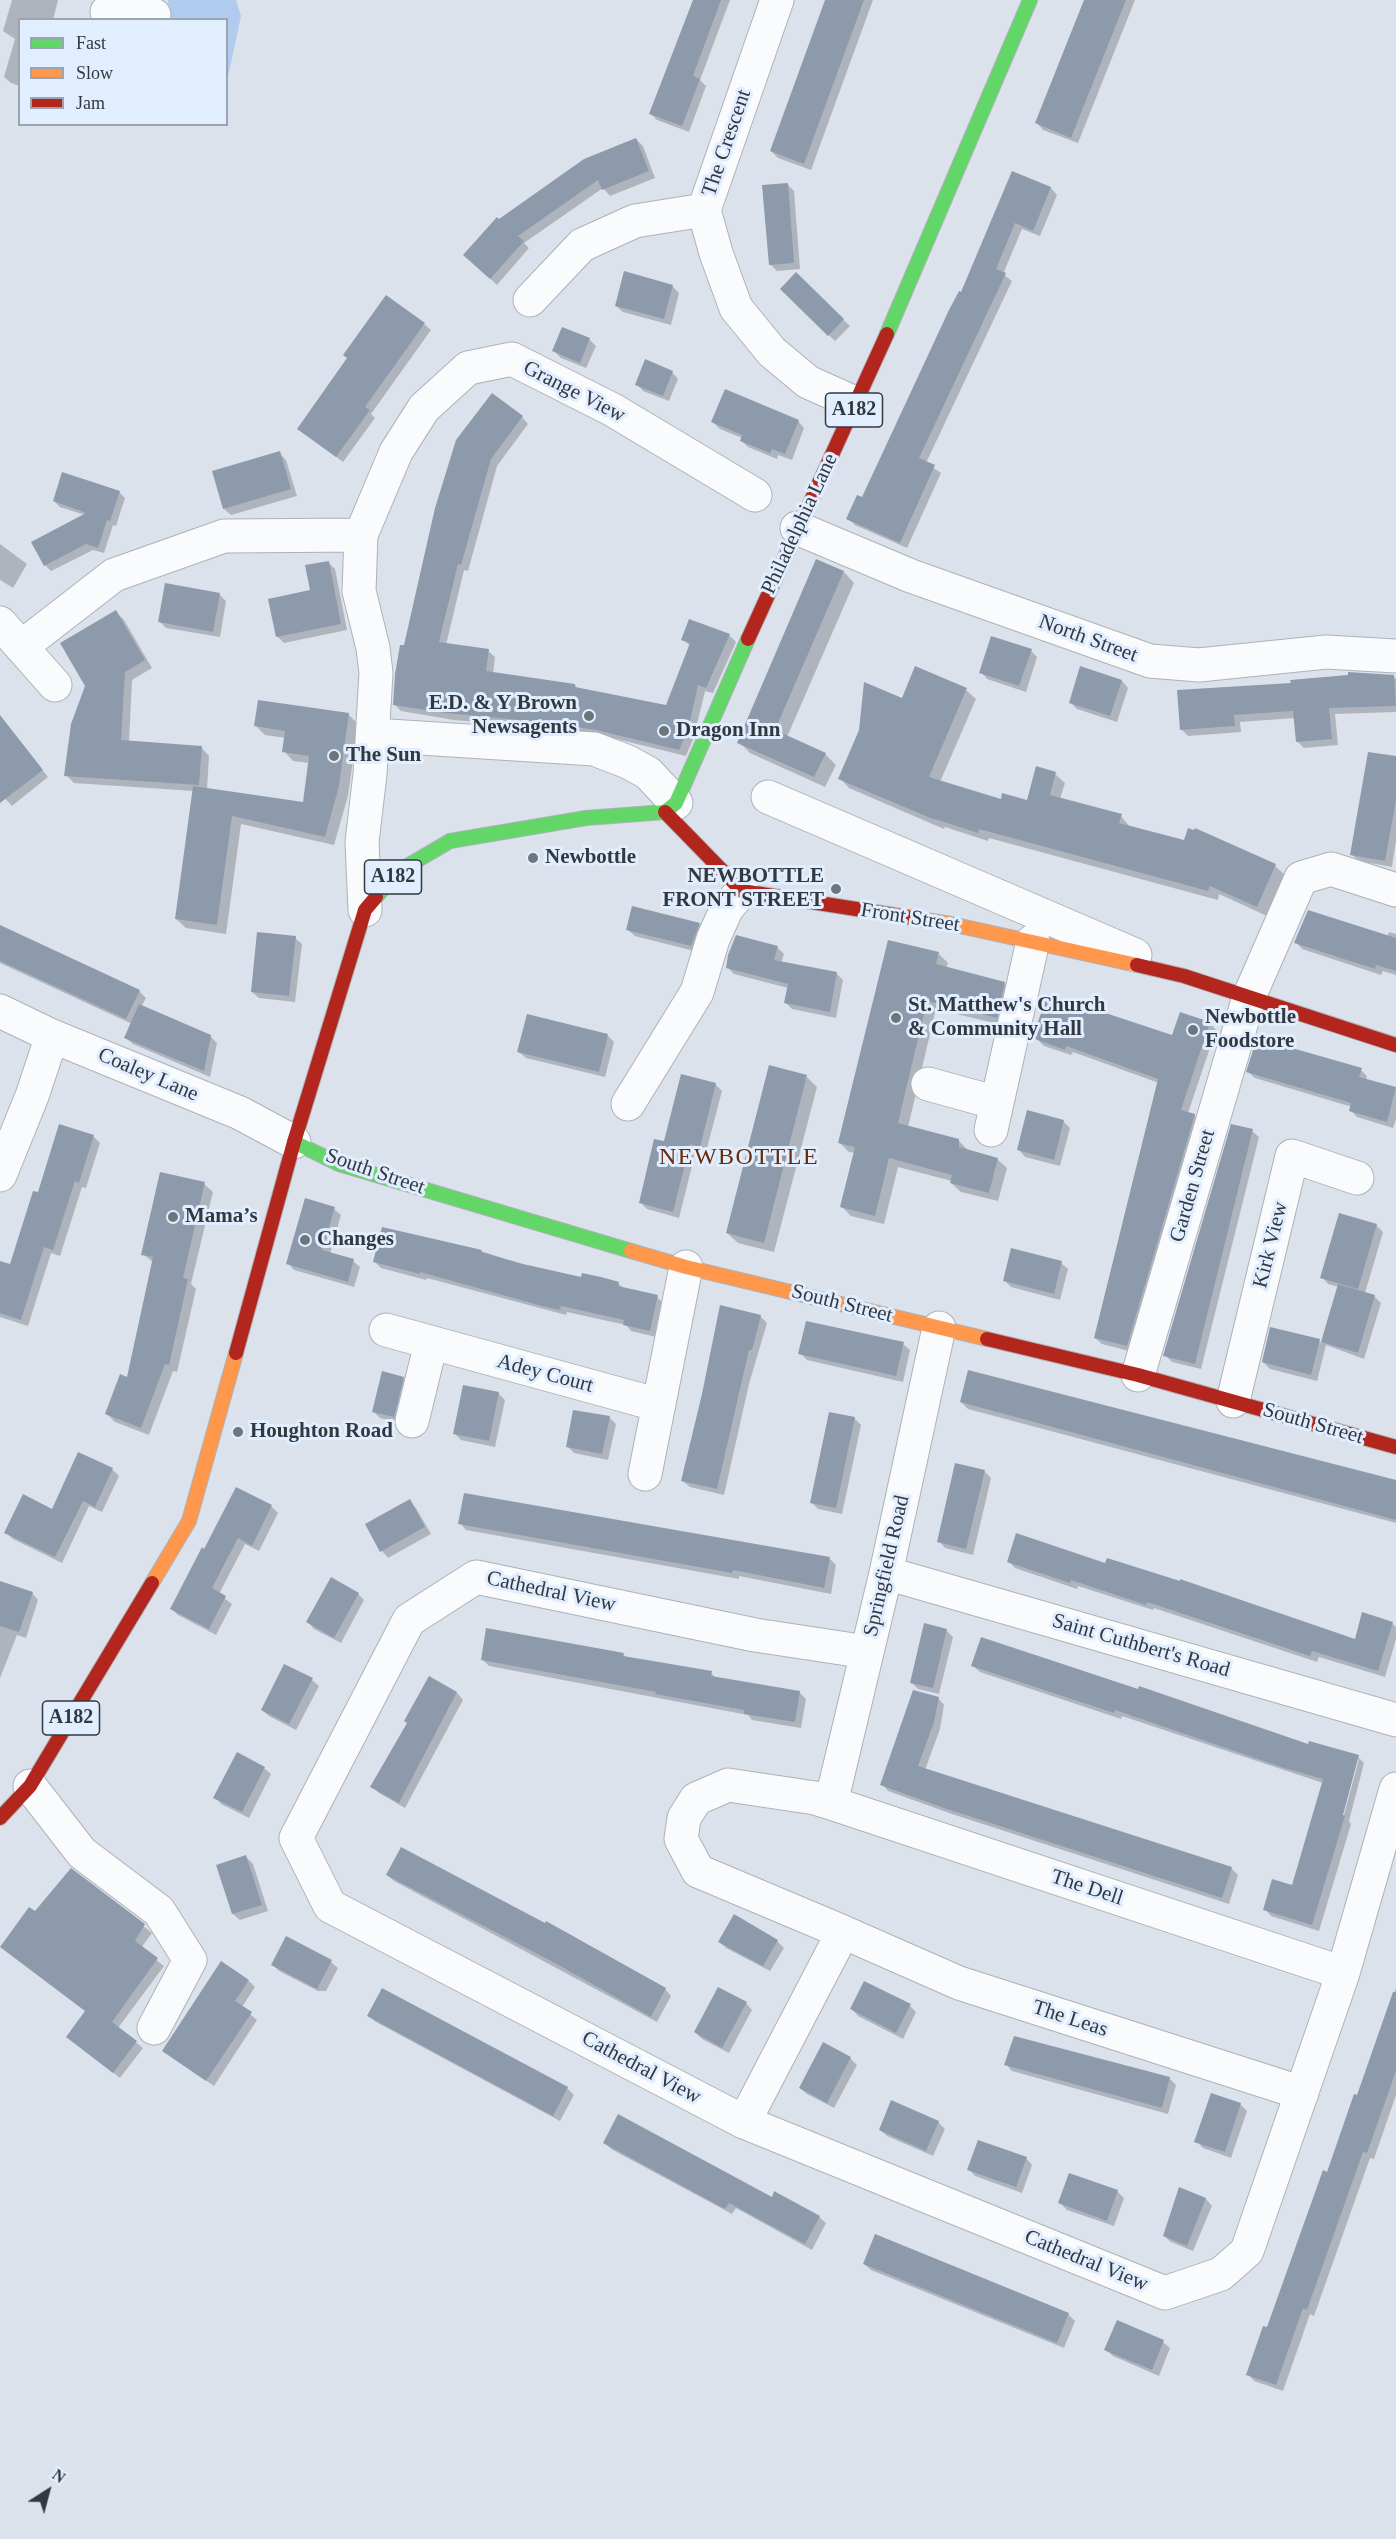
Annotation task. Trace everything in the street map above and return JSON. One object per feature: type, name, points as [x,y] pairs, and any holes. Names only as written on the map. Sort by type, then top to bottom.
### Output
[{"type":"main road","name":"Philadelphia Lane","points":[[671,808],[796,528],[857,404],[1030,0]]},
{"type":"main road","points":[[671,808],[742,891]]},
{"type":"main road","name":"A182","points":[[0,1818],[30,1786],[189,1521],[294,1142],[364,910],[399,871],[450,841],[586,818],[671,808]]},
{"type":"main road","name":"Front Street","points":[[742,891],[951,924],[1184,976],[1396,1045]]},
{"type":"main road","name":"South Street","points":[[294,1142],[339,1164],[686,1267],[1138,1375],[1396,1447]]},
{"type":"street","name":"The Crescent","points":[[777,0],[704,210],[736,308],[772,352],[808,382],[857,404]]},
{"type":"street","points":[[108,10],[154,15]]},
{"type":"street","points":[[530,300],[582,245],[635,220],[704,210]]},
{"type":"street","name":"Grange View","points":[[373,735],[376,673],[373,648],[359,591],[362,535],[396,452],[424,408],[468,368],[512,359],[613,410],[755,495]]},
{"type":"street","name":"North Street","points":[[796,528],[911,576],[1150,661],[1199,664],[1326,652],[1396,656]]},
{"type":"street","points":[[55,685],[11,635],[114,575],[224,536],[362,535]]},
{"type":"street","points":[[364,910],[362,842],[373,735],[594,749],[628,762],[648,773],[671,808]]},
{"type":"street","name":"Front Street","points":[[768,797],[1184,976]]},
{"type":"street","name":"Garden Street","points":[[1138,1375],[1249,996],[1301,878],[1331,869],[1396,890]]},
{"type":"street","points":[[628,1104],[697,992],[713,939],[727,908],[742,891]]},
{"type":"street","points":[[928,1084],[994,1117],[1033,941]]},
{"type":"street","name":"Coaley Lane","points":[[0,1011],[52,1036],[240,1113],[294,1142]]},
{"type":"street","points":[[0,1175],[32,1096],[52,1036]]},
{"type":"street","name":"Kirk View","points":[[1233,1401],[1292,1155],[1357,1178]]},
{"type":"street","points":[[645,1474],[686,1267]]},
{"type":"street","name":"Springfield Road","points":[[831,1803],[886,1573],[939,1328]]},
{"type":"street","name":"Adey Court","points":[[386,1330],[659,1405]]},
{"type":"street","points":[[412,1421],[431,1343]]},
{"type":"street","name":"Saint Cuthbert's Road","points":[[886,1573],[1396,1720]]},
{"type":"street","name":"Cathedral View","points":[[867,1652],[755,1635],[476,1577],[409,1620],[296,1838],[330,1906],[744,2122],[1165,2294],[1221,2274],[1247,2251],[1343,1973],[1396,1789]]},
{"type":"street","name":"The Dell","points":[[843,1932],[698,1871],[681,1839],[684,1818],[696,1799],[728,1785],[815,1798],[1343,1973]]},
{"type":"street","points":[[30,1786],[82,1853],[159,1911],[190,1960],[154,2028]]},
{"type":"street","points":[[744,2122],[843,1932]]},
{"type":"street","name":"The Leas","points":[[843,1932],[959,1983],[1302,2093]]},
{"type":"shaded area","points":[[168,0],[236,0],[241,16],[228,77],[228,18],[167,18]]},
{"type":"building","points":[[693,0],[721,0],[693,76],[700,79],[682,126],[649,114]]},
{"type":"building","points":[[825,0],[864,0],[804,164],[770,151]]},
{"type":"building","points":[[1084,0],[1126,0],[1071,138],[1035,123]]},
{"type":"building","points":[[636,138],[649,171],[602,190],[598,180],[518,236],[524,241],[490,279],[463,255],[497,217],[499,219],[584,159]]},
{"type":"building","points":[[1012,171],[1051,187],[1033,231],[1015,223],[996,269],[1006,273],[919,458],[935,465],[900,543],[846,519],[857,495],[862,497],[949,310],[959,291],[961,292]]},
{"type":"building","points":[[788,183],[794,263],[769,265],[762,185]]},
{"type":"building","points":[[624,271],[673,285],[664,319],[615,306]]},
{"type":"building","points":[[796,272],[844,319],[828,336],[780,289]]},
{"type":"building","points":[[386,295],[425,323],[365,407],[370,410],[336,457],[297,429],[347,358],[343,355]]},
{"type":"building","points":[[562,327],[590,338],[580,363],[552,351]]},
{"type":"building","points":[[645,359],[673,371],[663,396],[635,385]]},
{"type":"building","points":[[725,389],[799,420],[785,454],[772,449],[770,453],[740,441],[742,435],[711,422]]},
{"type":"building","points":[[492,393],[523,416],[491,459],[461,565],[458,564],[439,642],[489,649],[486,671],[575,684],[575,687],[666,705],[690,643],[681,640],[689,619],[730,634],[706,688],[698,685],[688,730],[679,750],[596,730],[393,705],[400,645],[404,645],[435,508],[456,440]]},
{"type":"building","points":[[280,451],[291,489],[223,509],[212,471]]},
{"type":"building","points":[[62,472],[120,491],[98,548],[86,544],[44,566],[31,542],[86,513],[53,501]]},
{"type":"building","points":[[816,559],[844,571],[775,730],[826,753],[814,777],[737,743]]},
{"type":"building","points":[[329,561],[341,624],[276,637],[268,599],[310,590],[305,565]]},
{"type":"building","points":[[165,583],[220,593],[213,632],[158,622]]},
{"type":"building","points":[[116,610],[145,660],[125,672],[121,740],[202,746],[199,785],[64,776],[71,724],[85,686],[60,643]]},
{"type":"building","points":[[991,636],[1032,649],[1019,686],[979,673]]},
{"type":"building","points":[[915,666],[967,688],[929,777],[1001,799],[1002,793],[1027,800],[1036,766],[1056,772],[1050,795],[1122,814],[1119,823],[1184,840],[1188,828],[1194,830],[1195,828],[1276,864],[1257,907],[1210,886],[1208,891],[979,829],[978,833],[935,820],[838,779],[859,730],[864,682],[902,698]]},
{"type":"building","points":[[1080,666],[1122,680],[1110,716],[1069,703]]},
{"type":"building","points":[[1348,672],[1394,675],[1396,706],[1329,708],[1332,739],[1296,742],[1293,711],[1234,715],[1235,726],[1180,730],[1177,690],[1291,683],[1290,680],[1348,675]]},
{"type":"building","points":[[258,700],[349,713],[339,786],[325,837],[232,816],[217,925],[175,919],[193,786],[303,802],[309,756],[282,752],[285,731],[254,726]]},
{"type":"building","points":[[0,715],[43,770],[0,803]]},
{"type":"building","points":[[1368,752],[1396,756],[1396,800],[1385,861],[1350,855]]},
{"type":"building","points":[[632,906],[700,923],[691,946],[626,930]]},
{"type":"building","points":[[1308,910],[1396,938],[1396,971],[1376,965],[1375,969],[1294,943]]},
{"type":"building","points":[[0,925],[140,990],[126,1019],[0,961]]},
{"type":"building","points":[[257,932],[296,936],[289,996],[251,992]]},
{"type":"building","points":[[736,935],[778,946],[774,960],[837,972],[830,1012],[784,1003],[788,984],[726,968],[728,955]]},
{"type":"building","points":[[888,940],[939,952],[936,964],[1005,982],[997,1018],[927,1001],[898,1123],[959,1139],[959,1147],[998,1158],[989,1193],[950,1183],[952,1175],[889,1158],[875,1216],[840,1207],[855,1147],[838,1143]]},
{"type":"building","points":[[1048,994],[1172,1035],[1180,1012],[1210,1022],[1181,1110],[1195,1114],[1127,1346],[1094,1338],[1158,1079],[1066,1046],[1065,1050],[1035,1039],[1035,1030]]},
{"type":"building","points":[[139,1004],[211,1035],[204,1071],[124,1038]]},
{"type":"building","points":[[527,1014],[608,1034],[599,1072],[517,1052]]},
{"type":"building","points":[[1257,1038],[1362,1068],[1359,1077],[1396,1087],[1387,1122],[1349,1111],[1351,1103],[1246,1072]]},
{"type":"building","points":[[769,1065],[807,1075],[764,1243],[726,1233]]},
{"type":"building","points":[[681,1074],[716,1083],[700,1147],[690,1144],[673,1212],[639,1203],[654,1139],[664,1141]]},
{"type":"building","points":[[1027,1110],[1064,1120],[1054,1160],[1017,1150]]},
{"type":"building","points":[[59,1124],[94,1135],[79,1183],[75,1181],[53,1250],[44,1247],[21,1320],[0,1313],[0,1261],[10,1264],[33,1191],[38,1192]]},
{"type":"building","points":[[1231,1124],[1253,1129],[1195,1364],[1163,1356]]},
{"type":"building","points":[[160,1172],[205,1182],[183,1278],[188,1279],[169,1365],[165,1364],[141,1428],[105,1414],[120,1374],[127,1377],[153,1257],[141,1255]]},
{"type":"building","points":[[305,1198],[335,1207],[322,1250],[354,1259],[348,1282],[286,1264]]},
{"type":"building","points":[[1339,1213],[1377,1224],[1358,1289],[1320,1278]]},
{"type":"building","points":[[382,1227],[482,1250],[481,1252],[523,1264],[581,1277],[582,1273],[601,1277],[619,1282],[618,1286],[658,1295],[650,1331],[623,1325],[624,1320],[561,1306],[560,1310],[542,1306],[420,1272],[420,1274],[373,1262]]},
{"type":"building","points":[[1011,1248],[1062,1261],[1054,1294],[1003,1281]]},
{"type":"building","points":[[1338,1284],[1375,1295],[1358,1353],[1321,1342]]},
{"type":"building","points":[[720,1305],[761,1315],[752,1350],[749,1350],[717,1489],[681,1481]]},
{"type":"building","points":[[806,1321],[904,1342],[896,1376],[798,1354]]},
{"type":"building","points":[[1270,1327],[1320,1339],[1311,1375],[1262,1362]]},
{"type":"building","points":[[968,1370],[1396,1480],[1396,1520],[960,1402]]},
{"type":"building","points":[[382,1371],[404,1377],[394,1417],[372,1412]]},
{"type":"building","points":[[463,1385],[499,1392],[489,1441],[453,1434]]},
{"type":"building","points":[[573,1410],[610,1416],[602,1454],[566,1447]]},
{"type":"building","points":[[829,1412],[855,1417],[836,1508],[810,1503]]},
{"type":"building","points":[[78,1452],[113,1468],[95,1507],[83,1501],[55,1557],[4,1533],[23,1494],[52,1509]]},
{"type":"building","points":[[955,1463],[985,1470],[966,1549],[937,1542]]},
{"type":"building","points":[[236,1487],[272,1505],[252,1546],[238,1538],[212,1588],[226,1596],[209,1629],[170,1609]]},
{"type":"building","points":[[464,1493],[830,1557],[824,1588],[733,1570],[732,1573],[458,1524]]},
{"type":"building","points":[[410,1499],[425,1527],[380,1552],[365,1524]]},
{"type":"building","points":[[1016,1533],[1105,1563],[1107,1558],[1180,1581],[1180,1579],[1355,1639],[1362,1612],[1393,1622],[1378,1671],[1312,1651],[1310,1656],[1147,1602],[1146,1605],[1007,1562]]},
{"type":"building","points":[[331,1577],[359,1593],[334,1638],[306,1622]]},
{"type":"building","points":[[0,1581],[33,1592],[19,1632],[0,1626]]},
{"type":"building","points":[[924,1623],[947,1629],[933,1688],[910,1683]]},
{"type":"building","points":[[486,1628],[624,1653],[623,1656],[712,1671],[711,1676],[800,1691],[795,1722],[744,1714],[744,1710],[655,1694],[656,1692],[481,1660]]},
{"type":"building","points":[[981,1637],[1138,1689],[1139,1686],[1308,1744],[1309,1741],[1359,1755],[1343,1815],[1345,1816],[1312,1925],[1263,1910],[1272,1879],[1292,1885],[1323,1779],[1284,1768],[1115,1710],[1114,1713],[971,1666]]},
{"type":"building","points":[[284,1664],[313,1678],[289,1724],[261,1710]]},
{"type":"building","points":[[429,1676],[457,1692],[399,1803],[370,1787],[407,1723],[404,1721]]},
{"type":"building","points":[[913,1690],[939,1697],[934,1722],[918,1766],[1232,1867],[1222,1898],[880,1785]]},
{"type":"building","points":[[237,1752],[265,1767],[242,1812],[213,1798]]},
{"type":"building","points":[[401,1847],[545,1923],[546,1921],[666,1988],[651,2017],[553,1962],[386,1875]]},
{"type":"building","points":[[246,1855],[262,1905],[232,1914],[216,1865]]},
{"type":"building","points":[[71,1868],[145,1924],[135,1941],[158,1958],[112,2022],[137,2041],[113,2073],[66,2037],[85,2011],[0,1947],[29,1907],[35,1911]]},
{"type":"building","points":[[734,1914],[778,1940],[763,1966],[718,1942]]},
{"type":"building","points":[[286,1936],[332,1960],[317,1989],[271,1965]]},
{"type":"building","points":[[221,1961],[249,1980],[235,2001],[252,2012],[206,2081],[162,2051]]},
{"type":"building","points":[[864,1981],[911,2004],[896,2033],[850,2009]]},
{"type":"building","points":[[718,1987],[747,2002],[722,2048],[694,2032]]},
{"type":"building","points":[[382,1988],[568,2087],[553,2116],[367,2016]]},
{"type":"building","points":[[1393,1992],[1396,1992],[1396,2071],[1367,2153],[1363,2152],[1307,2310],[1303,2308],[1276,2385],[1246,2375],[1263,2326],[1267,2327],[1323,2170],[1327,2172],[1354,2094],[1357,2095]]},
{"type":"building","points":[[1014,2036],[1170,2077],[1162,2108],[1004,2065]]},
{"type":"building","points":[[823,2042],[851,2057],[827,2103],[799,2088]]},
{"type":"building","points":[[1211,2093],[1241,2103],[1225,2152],[1194,2142]]},
{"type":"building","points":[[891,2100],[939,2121],[926,2151],[879,2130]]},
{"type":"building","points":[[618,2114],[772,2197],[774,2191],[820,2216],[805,2244],[729,2203],[725,2209],[603,2143]]},
{"type":"building","points":[[978,2140],[1027,2157],[1016,2187],[967,2170]]},
{"type":"building","points":[[1069,2173],[1118,2190],[1107,2221],[1058,2203]]},
{"type":"building","points":[[1179,2187],[1206,2198],[1187,2246],[1163,2236]]},
{"type":"building","points":[[875,2234],[1069,2313],[1057,2343],[863,2264]]},
{"type":"building","points":[[1117,2320],[1164,2340],[1152,2370],[1104,2350]]},
{"type":"traffic: fast","points":[[887,334],[1030,0]]},
{"type":"traffic: fast","points":[[376,897],[399,871],[450,841],[586,818],[665,812],[676,803],[748,639]]},
{"type":"traffic: fast","points":[[294,1142],[339,1164],[631,1251]]},
{"type":"traffic: slow","points":[[907,917],[951,924],[1137,965]]},
{"type":"traffic: slow","points":[[631,1251],[686,1267],[987,1339]]},
{"type":"traffic: slow","points":[[152,1583],[189,1521],[236,1353]]},
{"type":"traffic: jam","points":[[748,639],[887,334]]},
{"type":"traffic: jam","points":[[665,812],[742,891],[907,917]]},
{"type":"traffic: jam","points":[[236,1353],[294,1142],[365,910],[376,897]]},
{"type":"traffic: jam","points":[[1137,965],[1184,976],[1396,1045]]},
{"type":"traffic: jam","points":[[987,1339],[1138,1375],[1396,1447]]},
{"type":"traffic: jam","points":[[0,1818],[30,1786],[152,1583]]},
{"type":"place","name":"E.D. & Y Brown Newsagents","points":[[589,716]]},
{"type":"place","name":"Dragon Inn","points":[[664,731]]},
{"type":"place","name":"The Sun","points":[[334,756]]},
{"type":"place","name":"Newbottle","points":[[533,858]]},
{"type":"place","name":"NEWBOTTLE FRONT STREET","points":[[836,889]]},
{"type":"place","name":"St. Matthew's Church & Community Hall","points":[[896,1018]]},
{"type":"place","name":"Newbottle Foodstore","points":[[1193,1030]]},
{"type":"place","name":"Mama’s","points":[[173,1217]]},
{"type":"place","name":"Changes","points":[[305,1240]]},
{"type":"place","name":"Houghton Road","points":[[238,1432]]},
{"type":"district","name":"NEWBOTTLE","points":[[739,1158]]}]
